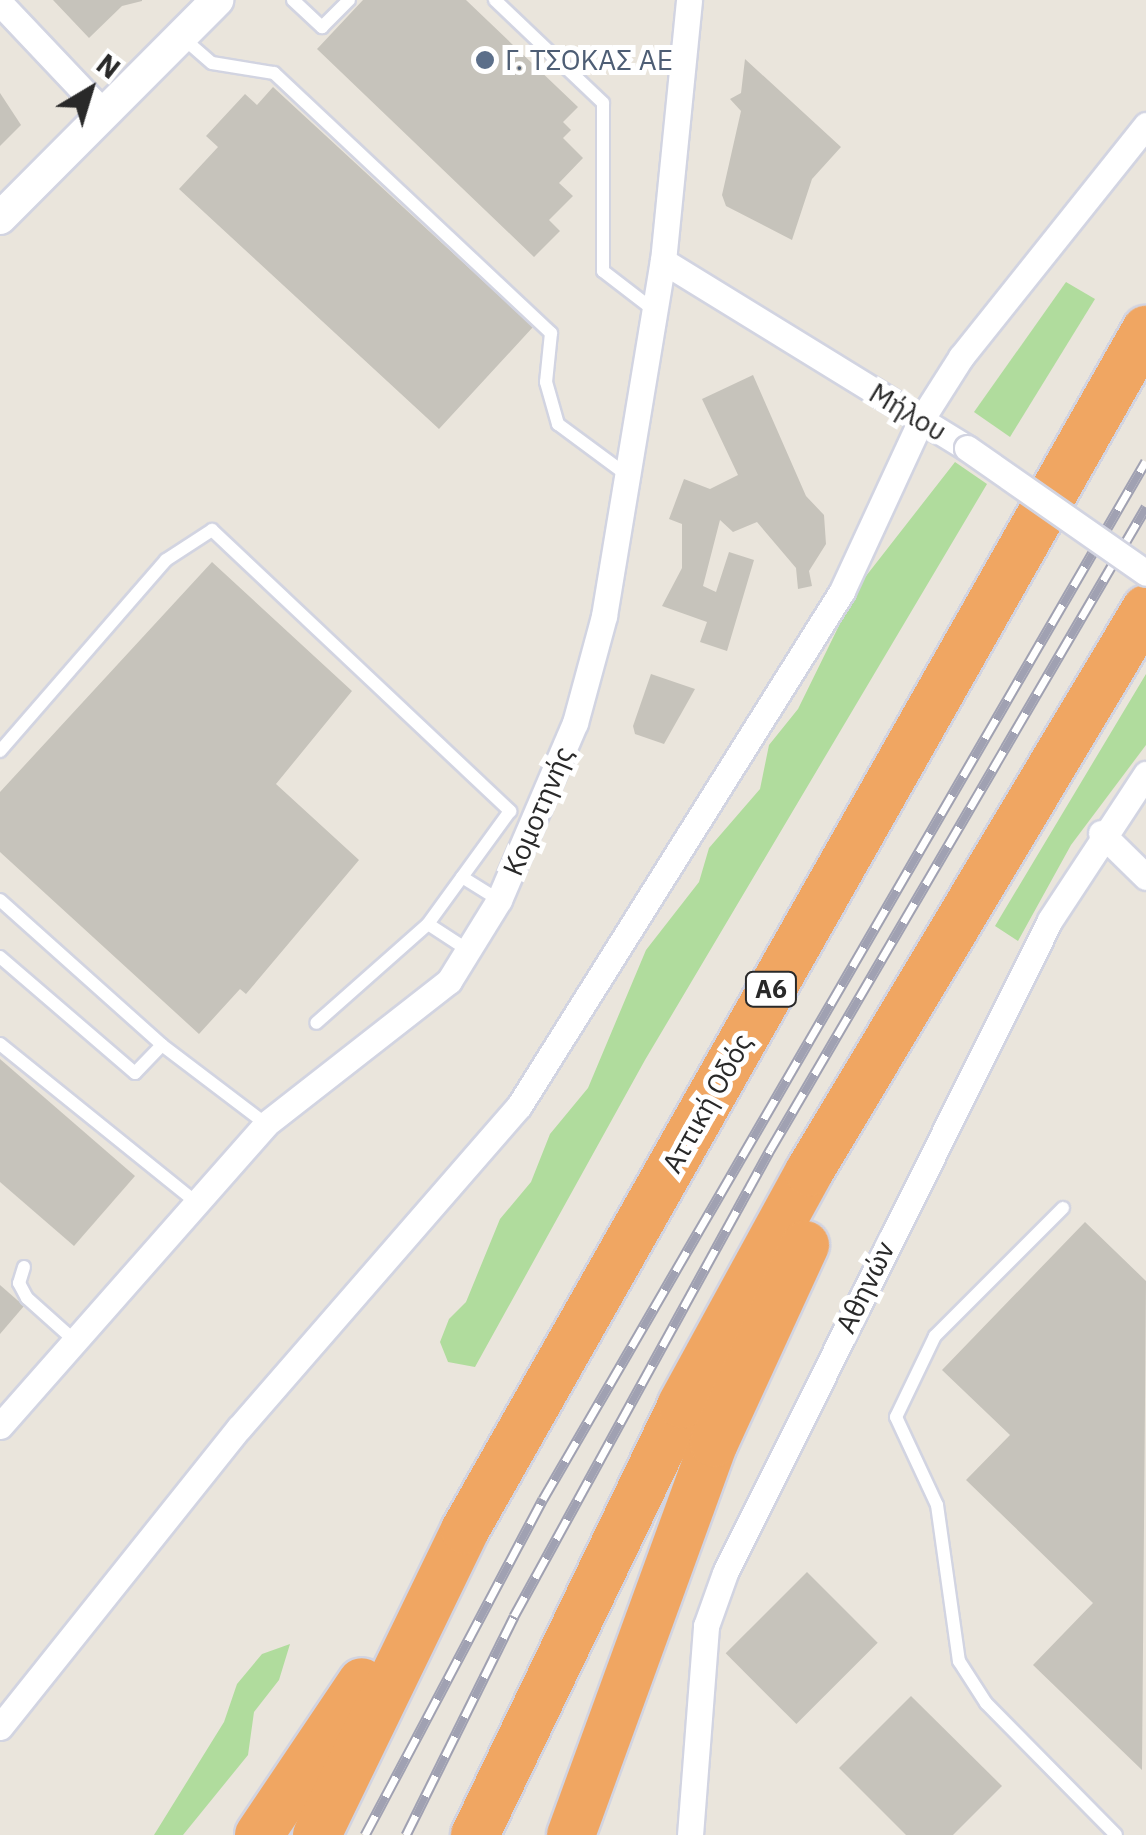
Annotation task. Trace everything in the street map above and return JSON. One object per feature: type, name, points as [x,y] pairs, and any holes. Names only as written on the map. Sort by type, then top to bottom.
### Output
[{"type":"highway","name":"Αττική Οδός","points":[[318,1835],[465,1530],[1146,330]]},
{"type":"highway","points":[[475,1835],[682,1404],[809,1172],[1146,609]]},
{"type":"highway","points":[[571,1835],[759,1334],[1060,749]]},
{"type":"highway","points":[[259,1835],[465,1530]]},
{"type":"street","points":[[0,218],[217,0]]},
{"type":"street","name":"Κομοτηνής","points":[[0,1426],[192,1199],[266,1124],[424,1004],[471,952],[499,900],[575,722],[629,477],[662,261],[690,0]]},
{"type":"street","points":[[0,3],[105,114]]},
{"type":"street","points":[[0,1726],[239,1428],[519,1106],[842,591],[921,420],[1000,301],[1146,125]]},
{"type":"street","name":"Μήλου","points":[[662,261],[968,448],[1146,573]]},
{"type":"street","name":"Αθηνών","points":[[690,1835],[706,1626],[725,1573],[1101,833],[1146,774]]},
{"type":"street","points":[[1101,833],[1146,877]]},
{"type":"lane","points":[[293,0],[322,27],[348,0]]},
{"type":"lane","points":[[495,0],[603,103],[603,271],[655,311]]},
{"type":"lane","points":[[182,36],[212,63],[274,74],[550,333],[546,382],[558,424],[629,477]]},
{"type":"lane","points":[[0,750],[166,560],[212,530],[510,812],[428,924],[316,1023]]},
{"type":"lane","points":[[462,877],[499,900]]},
{"type":"lane","points":[[0,900],[162,1045],[266,1124]]},
{"type":"lane","points":[[428,924],[471,952]]},
{"type":"lane","points":[[0,956],[135,1073],[162,1045]]},
{"type":"lane","points":[[0,1044],[192,1199]]},
{"type":"lane","points":[[1063,1208],[935,1336],[896,1417],[936,1506],[959,1662],[986,1703],[1116,1835]]},
{"type":"lane","points":[[24,1267],[19,1283],[27,1298],[74,1340]]},
{"type":"green space","points":[[1066,282],[1095,299],[1010,437],[974,412]]},
{"type":"green space","points":[[955,462],[987,484],[645,1060],[475,1367],[448,1362],[440,1342],[449,1319],[466,1302],[500,1219],[531,1182],[550,1134],[588,1088],[646,950],[699,882],[709,848],[760,789],[769,745],[798,709],[859,585]]},
{"type":"green space","points":[[1146,674],[1146,745],[1071,845],[1018,941],[995,926]]},
{"type":"green space","points":[[290,1644],[279,1680],[254,1712],[248,1755],[183,1835],[154,1835],[224,1722],[237,1684],[262,1654]]},
{"type":"building","points":[[53,0],[142,1],[122,6],[89,38]]},
{"type":"building","points":[[363,0],[466,0],[578,107],[563,122],[571,130],[563,138],[583,158],[559,183],[573,196],[549,220],[560,231],[534,257],[317,49]]},
{"type":"building","points":[[745,59],[841,147],[812,179],[792,240],[726,206],[722,195],[741,111],[730,99],[741,93]]},
{"type":"building","points":[[273,87],[533,327],[439,429],[179,189],[218,147],[206,136],[245,94],[257,105]]},
{"type":"building","points":[[0,93],[21,125],[0,146]]},
{"type":"building","points":[[753,375],[806,496],[824,515],[826,544],[809,571],[812,586],[798,589],[796,568],[757,522],[733,532],[720,520],[703,586],[716,592],[729,552],[754,560],[727,651],[700,642],[707,622],[662,606],[682,568],[682,524],[669,519],[684,479],[710,489],[738,475],[702,399]]},
{"type":"building","points":[[212,562],[352,691],[276,784],[359,860],[246,994],[240,989],[199,1034],[0,852],[0,792]]},
{"type":"building","points":[[651,674],[695,689],[664,744],[635,734],[633,726]]},
{"type":"building","points":[[0,1059],[135,1176],[74,1246],[0,1182]]},
{"type":"building","points":[[1085,1222],[1146,1281],[1142,1770],[1033,1665],[1093,1603],[966,1480],[1010,1435],[942,1370]]},
{"type":"building","points":[[0,1285],[24,1306],[0,1334]]},
{"type":"building","points":[[807,1572],[878,1643],[796,1724],[726,1653]]},
{"type":"building","points":[[911,1696],[1002,1786],[953,1835],[906,1835],[839,1768]]},
{"type":"railway","points":[[365,1835],[543,1499],[1146,461]]},
{"type":"railway","points":[[406,1835],[514,1616],[770,1150],[1146,507]]},
{"type":"place","name":"Γ. ΤΣΟΚΑΣ ΑΕ","points":[[485,60]]}]
